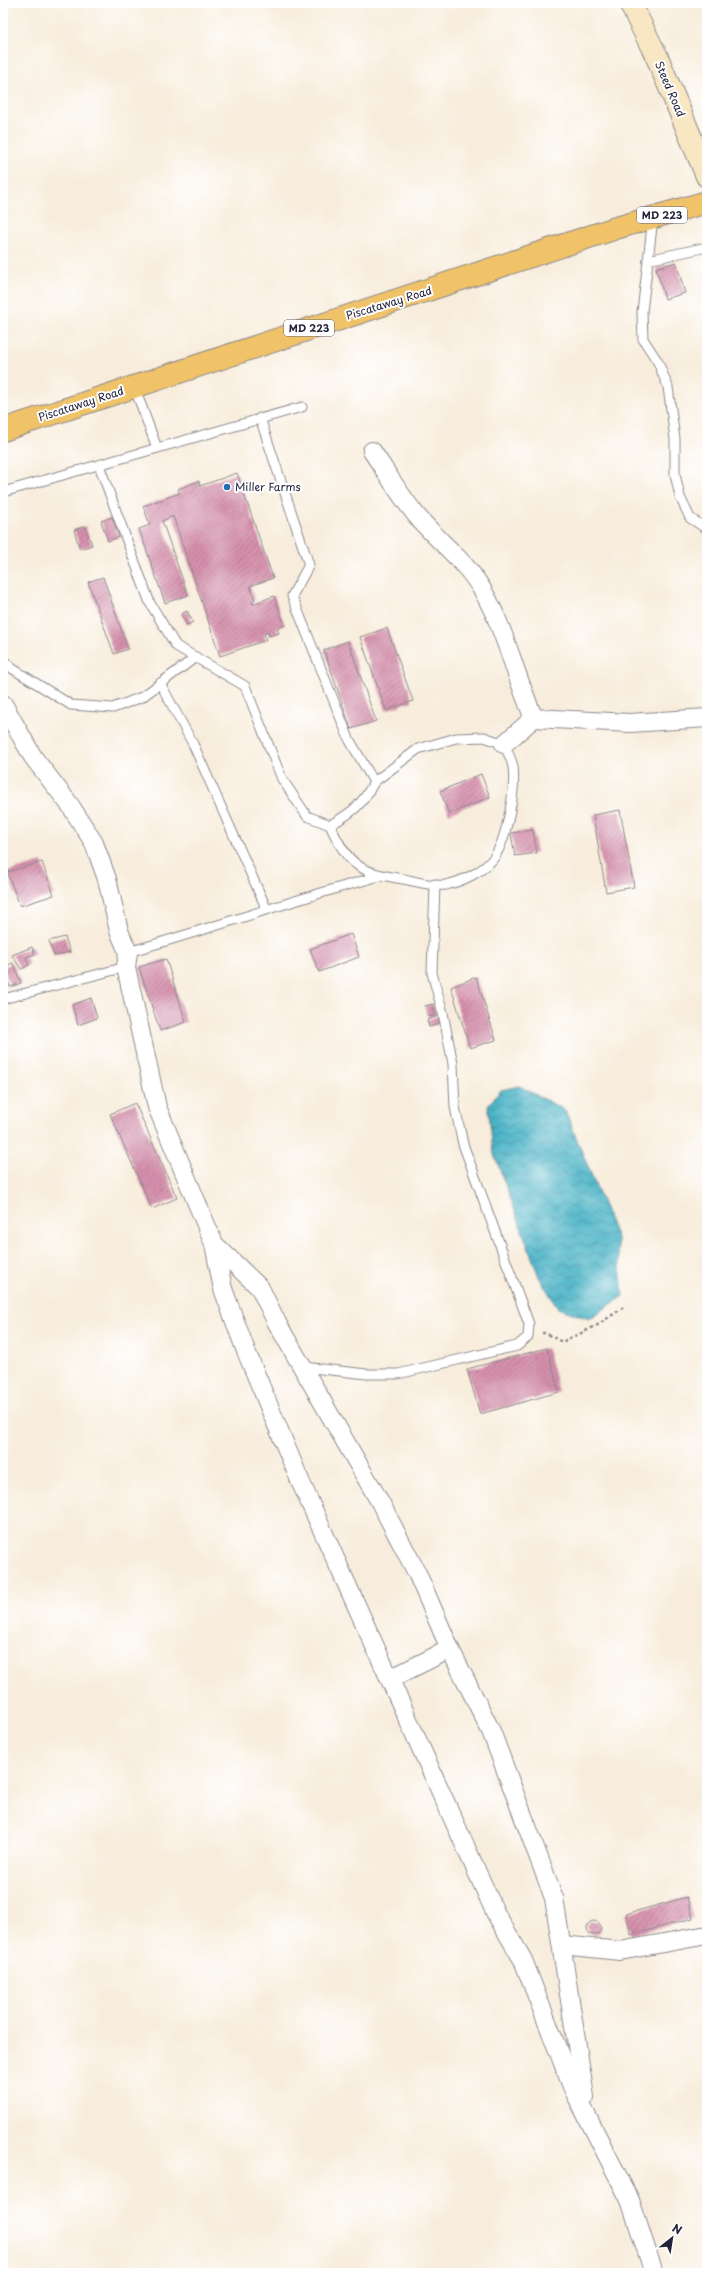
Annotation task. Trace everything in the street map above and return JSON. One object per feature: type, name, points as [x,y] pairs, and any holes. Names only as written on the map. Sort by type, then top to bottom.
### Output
[{"type":"main road","name":"Piscataway Road","points":[[3,430],[134,386],[653,218],[706,206]]},
{"type":"street","name":"Steed Road","points":[[630,3],[657,57],[707,176]]},
{"type":"street","points":[[372,451],[421,522],[456,555],[471,572],[483,591],[507,641],[534,718]]},
{"type":"street","points":[[3,704],[33,757],[70,805],[94,843],[107,879],[127,959],[157,1107],[214,1244],[224,1289],[246,1351],[300,1483],[496,1914],[523,1960],[573,2089],[630,2200],[654,2273]]},
{"type":"street","points":[[504,744],[534,718],[630,723],[707,718]]},
{"type":"street","points":[[214,1244],[260,1288],[277,1323],[380,1502],[417,1573],[450,1649],[491,1731],[554,1898],[589,2122]]},
{"type":"street","points":[[390,1679],[450,1649]]},
{"type":"street","points":[[562,1945],[620,1951],[707,1935]]},
{"type":"lane","points":[[653,218],[642,312],[643,339],[658,362],[668,387],[675,439],[675,474],[680,497],[690,518],[707,529]]},
{"type":"lane","points":[[648,260],[707,247]]},
{"type":"lane","points":[[134,386],[157,448]]},
{"type":"lane","points":[[3,492],[302,407]]},
{"type":"lane","points":[[260,418],[309,566],[292,596],[349,739],[374,782]]},
{"type":"lane","points":[[99,464],[150,603],[176,646],[245,686],[282,779],[307,816],[330,825],[339,844],[353,863],[374,874],[382,876],[444,885],[474,874],[494,856],[502,839],[512,797],[513,767],[504,744],[484,737],[456,738],[418,749],[374,782],[366,798],[350,814],[330,825]]},
{"type":"lane","points":[[3,660],[13,669],[71,705],[112,708],[142,697],[196,657]]},
{"type":"lane","points":[[160,684],[193,744],[267,910]]},
{"type":"lane","points":[[3,999],[127,959],[209,929],[267,910],[382,876]]},
{"type":"lane","points":[[303,1367],[367,1374],[398,1374],[517,1346],[528,1337],[529,1324],[463,1144],[455,1107],[453,1064],[443,1013],[432,973],[435,884]]},
{"type":"path","points":[[528,1337],[545,1332],[562,1342],[596,1326],[624,1307]]},
{"type":"water","points":[[519,1086],[565,1110],[617,1238],[623,1296],[589,1319],[558,1308],[539,1277],[493,1151],[488,1105],[501,1090]]},
{"type":"building","points":[[676,262],[685,293],[665,299],[656,268]]},
{"type":"building","points":[[237,473],[273,578],[250,586],[255,600],[252,601],[253,604],[274,596],[285,625],[277,628],[279,633],[269,636],[268,632],[264,634],[266,640],[220,656],[173,516],[162,521],[188,595],[165,603],[139,529],[150,525],[143,506],[180,493],[178,489],[199,481],[200,486]]},
{"type":"building","points":[[112,517],[119,537],[108,541],[101,521]]},
{"type":"building","points":[[85,526],[92,545],[80,549],[74,530]]},
{"type":"building","points":[[103,577],[128,649],[114,654],[88,582]]},
{"type":"building","points":[[187,611],[193,622],[187,625],[181,614]]},
{"type":"building","points":[[387,628],[413,701],[386,710],[360,637]]},
{"type":"building","points":[[348,641],[376,721],[351,729],[324,650]]},
{"type":"building","points":[[481,774],[490,797],[449,814],[440,791]]},
{"type":"building","points":[[620,810],[634,887],[606,892],[593,815]]},
{"type":"building","points":[[533,830],[537,853],[515,856],[511,833]]},
{"type":"building","points":[[42,862],[54,895],[20,906],[7,872]]},
{"type":"building","points":[[351,934],[359,957],[319,972],[310,949]]},
{"type":"building","points":[[65,937],[70,952],[54,956],[49,941]]},
{"type":"building","points":[[32,947],[35,954],[26,957],[29,965],[21,969],[12,955]]},
{"type":"building","points":[[166,959],[186,1022],[160,1031],[139,967]]},
{"type":"building","points":[[13,963],[21,983],[10,987],[3,967]]},
{"type":"building","points":[[476,977],[496,1040],[470,1048],[451,987]]},
{"type":"building","points":[[91,998],[97,1018],[78,1025],[72,1005]]},
{"type":"building","points":[[433,1004],[436,1015],[428,1017],[425,1006]]},
{"type":"building","points":[[438,1016],[440,1023],[429,1027],[427,1020]]},
{"type":"building","points":[[135,1103],[177,1198],[152,1209],[110,1114]]},
{"type":"building","points":[[547,1348],[559,1392],[480,1414],[467,1369]]},
{"type":"building","points":[[687,1897],[693,1918],[631,1935],[626,1914]]},
{"type":"building","points":[[591,1921],[597,1921],[601,1925],[601,1931],[597,1935],[591,1935],[587,1931],[587,1925]]},
{"type":"place","name":"Miller Farms","points":[[227,487]]}]
